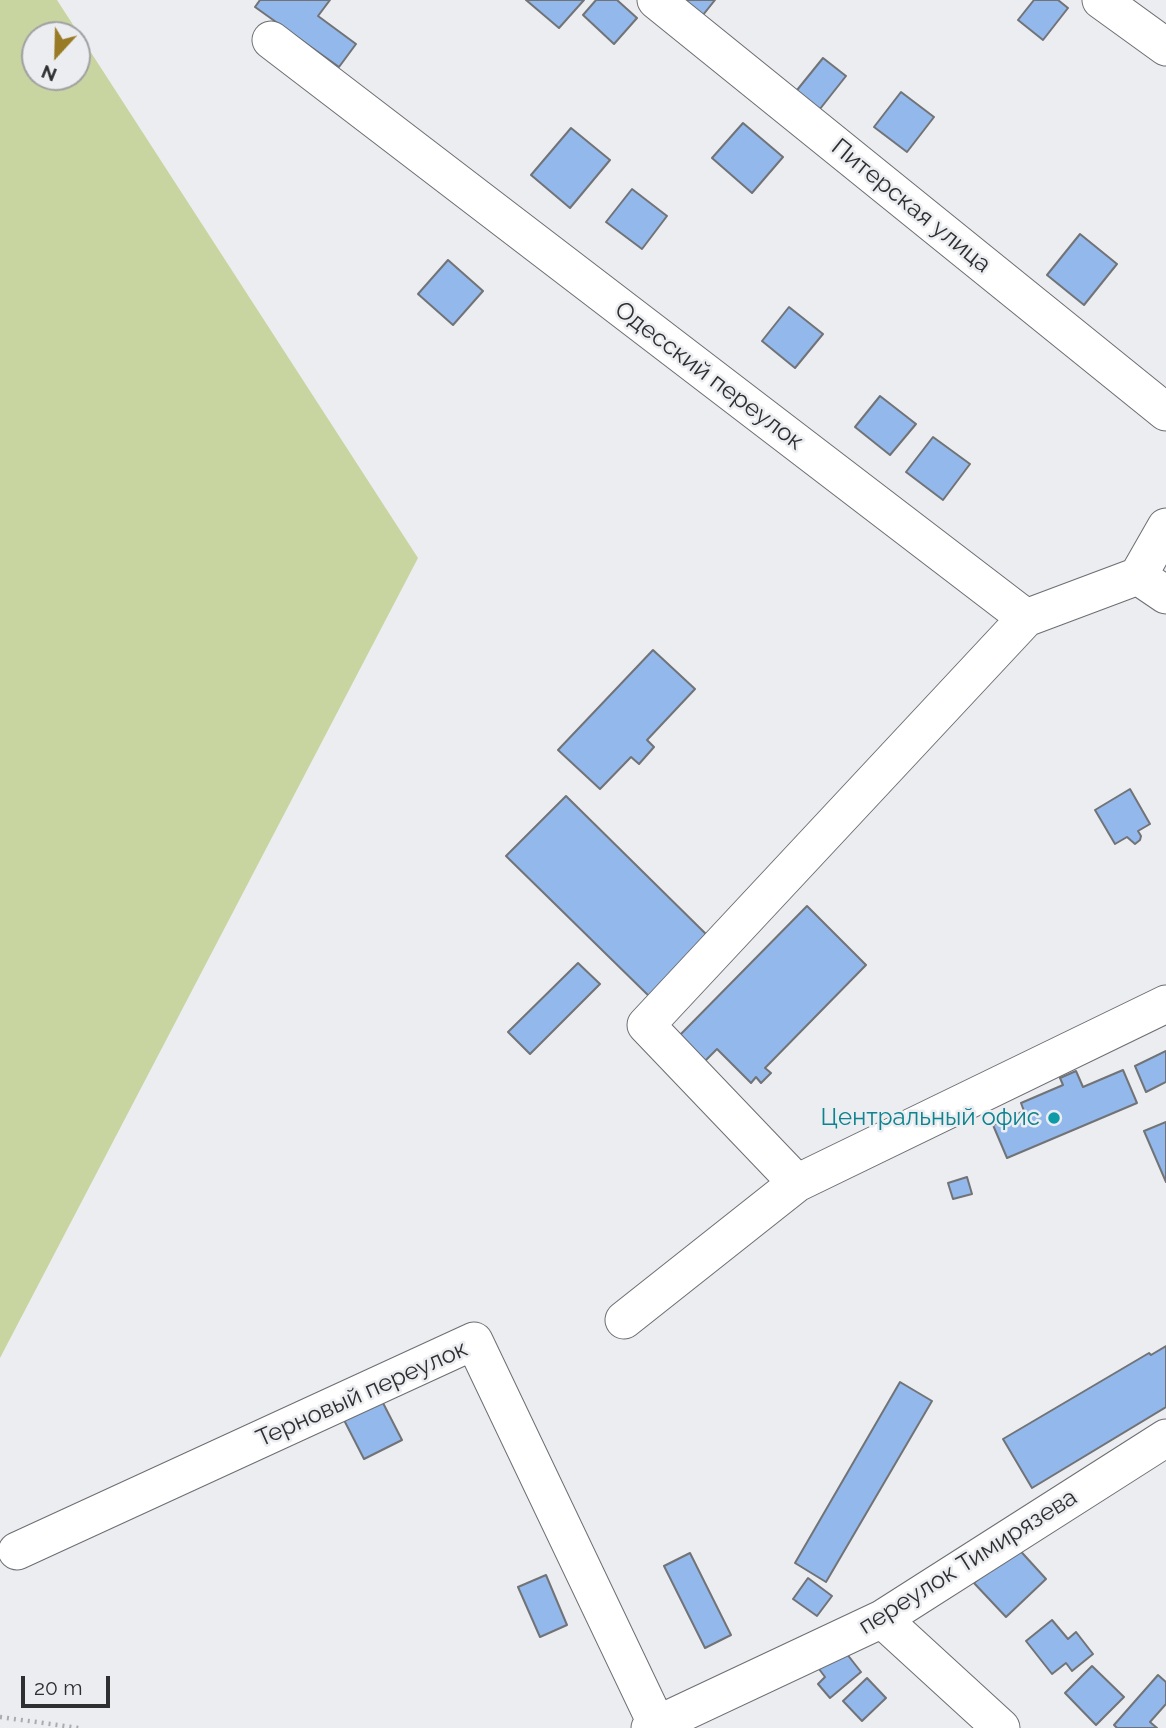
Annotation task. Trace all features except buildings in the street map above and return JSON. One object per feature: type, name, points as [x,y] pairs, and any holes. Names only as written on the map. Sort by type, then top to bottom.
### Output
[{"type":"street","name":"Питерская улица","points":[[656,0],[1166,412]]},
{"type":"street","points":[[1101,0],[1166,47]]},
{"type":"street","name":"Одесский переулок","points":[[271,40],[1026,618]]},
{"type":"street","points":[[797,1183],[646,1025],[1026,618],[1152,585],[1166,527]]},
{"type":"street","points":[[624,1320],[797,1183],[1166,1004]]},
{"type":"street","name":"Терновый переулок","points":[[17,1551],[474,1341],[654,1726]]},
{"type":"street","name":"переулок Тимирязева","points":[[654,1726],[882,1619],[1166,1438]]},
{"type":"street","points":[[882,1619],[1001,1728]]},
{"type":"path","points":[[0,1717],[79,1728]]},
{"type":"green space","points":[[0,0],[57,0],[71,21],[21,21],[21,91],[91,91],[91,53],[418,558],[0,1358]]},
{"type":"place","name":"Центральный офис","points":[[1054,1118]]}]
